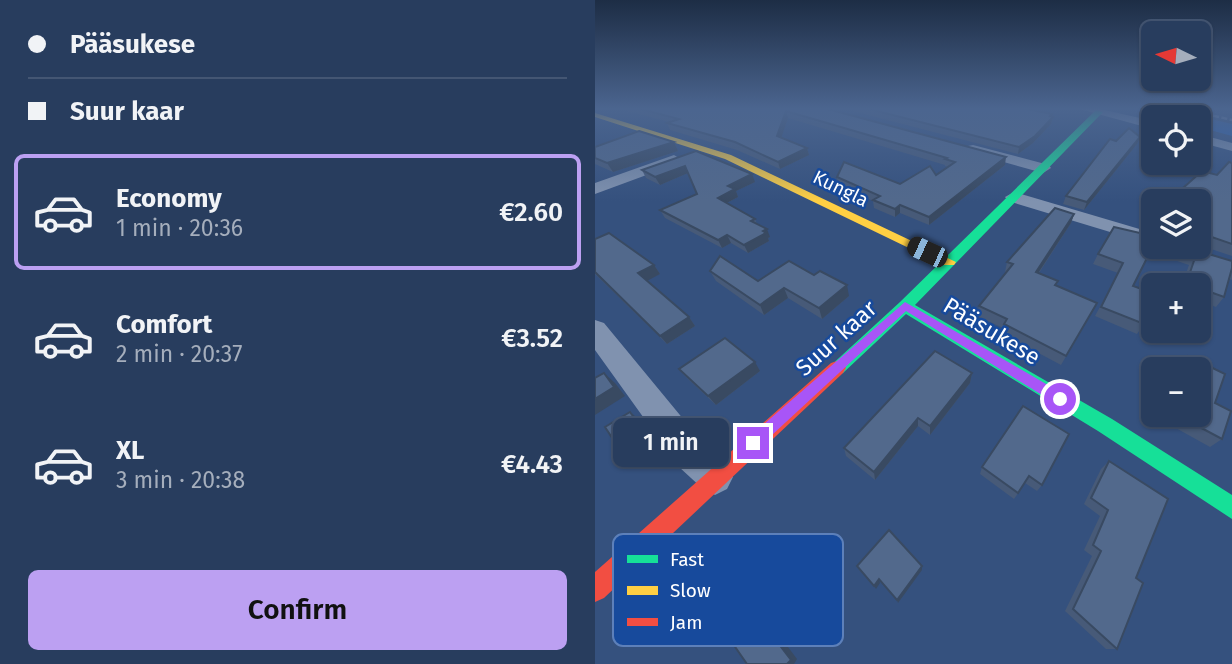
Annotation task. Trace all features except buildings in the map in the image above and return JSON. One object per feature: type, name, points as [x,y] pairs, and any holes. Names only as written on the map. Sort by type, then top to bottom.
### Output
[{"type":"street","name":"Kungla","points":[[675,139],[705,148],[949,262]]},
{"type":"street","name":"Suur kaar","points":[[654,534],[905,306],[1072,139]]},
{"type":"street","points":[[1211,141],[1232,147]]},
{"type":"street","points":[[959,145],[1043,168]]},
{"type":"street","points":[[595,189],[705,148]]},
{"type":"street","points":[[1014,197],[1141,235]]},
{"type":"street","name":"Pääsukese","points":[[905,306],[1105,425],[1232,508]]},
{"type":"street","points":[[595,330],[691,455],[715,477]]},
{"type":"street","name":"Suur kaar","points":[[595,589],[613,572]]},
{"type":"traffic: fast","points":[[837,368],[905,306],[1072,139]]},
{"type":"traffic: fast","points":[[905,306],[1105,425],[1232,508]]},
{"type":"traffic: slow","points":[[671,139],[728,157],[949,262]]},
{"type":"traffic: jam","points":[[655,534],[837,368]]},
{"type":"traffic: jam","points":[[595,589],[613,573]]},
{"type":"route","points":[[753,443],[905,306],[1060,399]]}]
